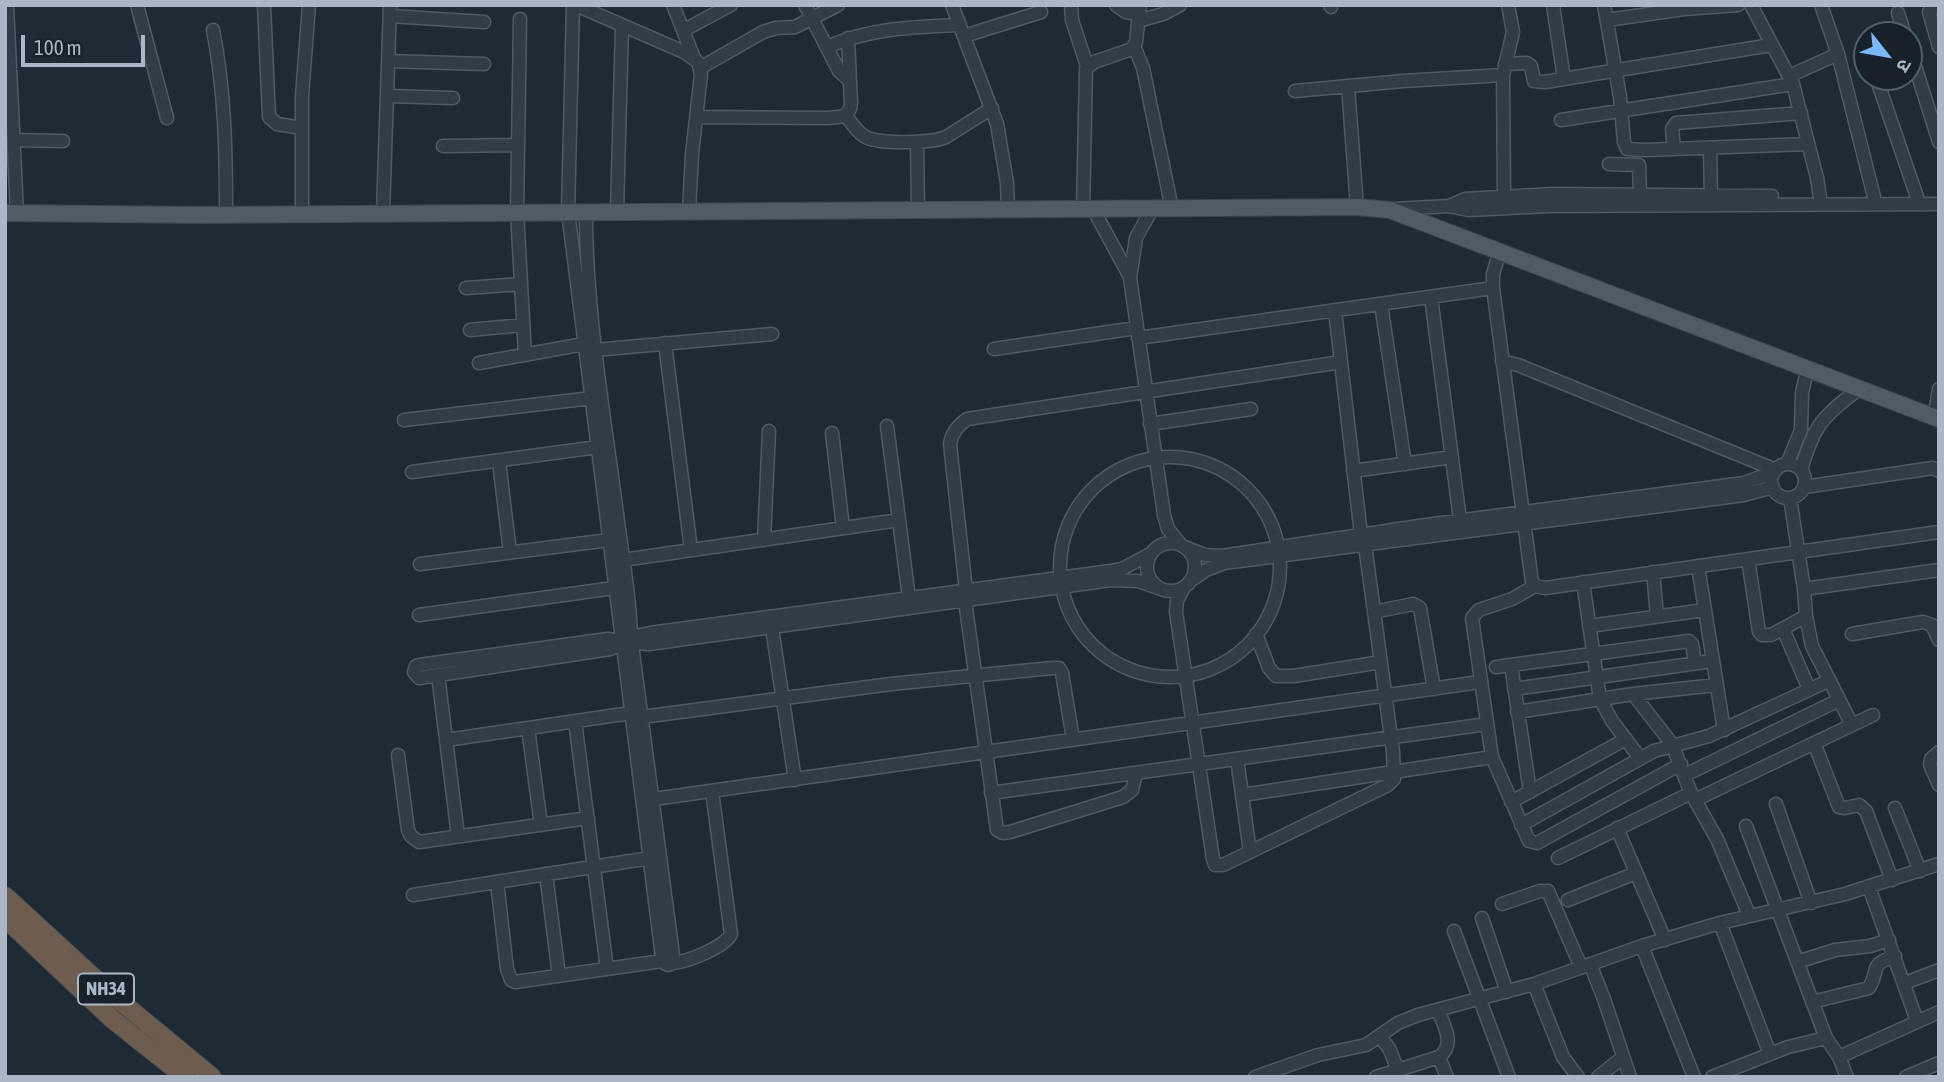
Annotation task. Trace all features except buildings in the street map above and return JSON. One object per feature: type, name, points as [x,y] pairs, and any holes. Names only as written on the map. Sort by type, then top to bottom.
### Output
[{"type":"highway","name":"NH34","points":[[5,896],[114,996],[212,1077]]},
{"type":"highway","name":"NH34","points":[[5,918],[112,1019],[185,1077]]},
{"type":"main road","points":[[11,213],[1088,210],[1357,206],[1390,209],[1937,419]]},
{"type":"street","points":[[7,5],[14,140],[11,213]]},
{"type":"street","points":[[137,5],[167,118]]},
{"type":"street","points":[[264,5],[269,117],[276,124],[302,128]]},
{"type":"street","points":[[302,213],[302,128],[309,5]]},
{"type":"street","points":[[667,962],[650,858],[637,715],[627,641],[623,560],[568,212],[574,5],[622,25],[697,63]]},
{"type":"street","points":[[673,5],[697,63],[689,211]]},
{"type":"street","points":[[684,30],[731,5]]},
{"type":"street","points":[[805,5],[839,71],[850,81]]},
{"type":"street","points":[[697,63],[763,32],[795,27],[838,5]]},
{"type":"street","points":[[952,5],[992,108],[1004,168],[1008,210]]},
{"type":"street","points":[[1071,5],[1072,20],[1087,66],[1084,87],[1088,210],[1114,246],[1130,278]]},
{"type":"street","points":[[1115,5],[1126,12],[1163,14],[1180,5]]},
{"type":"street","points":[[1504,197],[1504,69],[1512,38],[1508,5]]},
{"type":"street","points":[[1553,5],[1564,79]]},
{"type":"street","points":[[1604,5],[1621,111],[1623,142],[1628,149],[1808,144]]},
{"type":"street","points":[[1607,20],[1684,9],[1738,5]]},
{"type":"street","points":[[1751,5],[1791,80],[1820,201]]},
{"type":"street","points":[[1821,5],[1838,54],[1874,197]]},
{"type":"street","points":[[1936,5],[1929,12],[1939,47]]},
{"type":"street","points":[[383,213],[390,11],[484,22]]},
{"type":"street","points":[[827,47],[848,38],[888,29],[962,31],[1041,12]]},
{"type":"street","points":[[1139,13],[1135,46],[1143,68],[1172,209]]},
{"type":"street","points":[[1898,13],[1901,21]]},
{"type":"street","points":[[520,19],[517,212],[525,355]]},
{"type":"street","points":[[617,212],[622,25]]},
{"type":"street","points":[[213,30],[224,108],[226,214]]},
{"type":"street","points":[[846,116],[851,109],[848,38]]},
{"type":"street","points":[[1295,91],[1504,69],[1527,63],[1531,65],[1532,77],[1537,82],[1771,45]]},
{"type":"street","points":[[1087,66],[1129,51],[1135,46]]},
{"type":"street","points":[[1562,120],[1791,80],[1838,54]]},
{"type":"street","points":[[388,61],[484,64]]},
{"type":"street","points":[[1349,86],[1357,206]]},
{"type":"street","points":[[1881,91],[1917,197]]},
{"type":"street","points":[[1923,91],[1939,142]]},
{"type":"street","points":[[387,96],[453,98]]},
{"type":"street","points":[[846,116],[858,131],[870,139],[938,141],[992,108]]},
{"type":"street","points":[[1674,149],[1672,129],[1676,123],[1801,113]]},
{"type":"street","points":[[696,117],[775,119],[846,116]]},
{"type":"street","points":[[14,140],[63,141]]},
{"type":"street","points":[[917,142],[918,210]]},
{"type":"street","points":[[443,146],[518,145]]},
{"type":"street","points":[[1710,148],[1711,196]]},
{"type":"street","points":[[1609,164],[1639,165],[1640,195]]},
{"type":"street","points":[[1449,206],[1465,199],[1640,195],[1939,204]]},
{"type":"street","points":[[1390,209],[1449,206],[1469,210],[1939,197]]},
{"type":"street","points":[[1152,209],[1135,242],[1130,278],[1164,515],[1168,529],[1191,554],[1195,567],[1177,601],[1176,612],[1216,864],[1223,865],[1388,785],[1394,779],[1381,662],[1353,471],[1335,310]]},
{"type":"street","points":[[586,212],[592,398],[614,588],[627,641]]},
{"type":"street","points":[[1114,246],[1135,242]]},
{"type":"street","points":[[1500,251],[1493,274],[1493,288],[1532,582],[1535,586]]},
{"type":"street","points":[[466,288],[521,284]]},
{"type":"street","points":[[994,349],[1335,310],[1493,288]]},
{"type":"street","points":[[1431,297],[1460,520]]},
{"type":"street","points":[[1381,304],[1405,464]]},
{"type":"street","points":[[470,331],[523,325]]},
{"type":"street","points":[[479,363],[589,347],[772,334]]},
{"type":"street","points":[[665,343],[691,550]]},
{"type":"street","points":[[1502,361],[1779,469],[1801,470]]},
{"type":"street","points":[[1136,774],[1129,794],[1003,833],[997,830],[965,596],[950,444],[952,435],[958,426],[976,416],[1340,362]]},
{"type":"street","points":[[1773,487],[1779,469],[1801,430],[1807,370]]},
{"type":"street","points":[[1773,487],[1780,495],[1790,498],[1800,494],[1805,480],[1801,470],[1812,435],[1824,416],[1859,389]]},
{"type":"street","points":[[1937,419],[1939,389]]},
{"type":"street","points":[[404,421],[592,398]]},
{"type":"street","points":[[1802,407],[1824,416]]},
{"type":"street","points":[[1150,424],[1251,409]]},
{"type":"street","points":[[887,426],[909,598]]},
{"type":"street","points":[[764,540],[769,432]]},
{"type":"street","points":[[832,433],[843,528]]},
{"type":"street","points":[[412,472],[598,447]]},
{"type":"street","points":[[1155,457],[1203,460],[1237,479],[1266,511],[1281,552],[1275,605],[1256,634],[1244,649],[1227,662],[1186,677],[1148,676],[1122,667],[1104,656],[1080,632],[1061,582],[1059,562],[1066,532],[1086,497],[1117,471],[1155,457]]},
{"type":"street","points":[[1353,471],[1452,457]]},
{"type":"street","points":[[499,462],[510,552]]},
{"type":"street","points":[[1804,487],[1934,468],[1939,471]]},
{"type":"street","points":[[1061,582],[1125,579],[1165,590],[1187,584],[1206,570],[1224,563],[1281,552],[1744,483],[1779,469]]},
{"type":"street","points":[[1363,540],[1460,520],[1523,518],[1744,495],[1773,487]]},
{"type":"street","points":[[1790,498],[1812,646],[1852,725]]},
{"type":"street","points":[[1164,515],[1160,536],[1147,562],[1149,578],[1165,590],[1176,612]]},
{"type":"street","points":[[623,560],[899,520]]},
{"type":"street","points":[[1839,700],[1683,770],[1537,843],[1530,841],[1521,825],[1492,757],[1473,615],[1535,586],[1545,588],[1939,532]]},
{"type":"street","points":[[420,564],[609,540]]},
{"type":"street","points":[[965,596],[909,598],[650,633],[627,641],[610,649],[419,678],[414,671],[419,665],[608,639],[627,641],[649,644],[772,628],[1061,582],[1122,569],[1167,543],[1184,546],[1205,555],[1281,552]]},
{"type":"street","points":[[1748,559],[1759,632],[1766,636],[1806,616]]},
{"type":"street","points":[[1698,566],[1724,730]]},
{"type":"street","points":[[1804,589],[1939,570]]},
{"type":"street","points":[[1653,572],[1657,616]]},
{"type":"street","points":[[1583,582],[1600,699],[1640,758]]},
{"type":"street","points":[[418,615],[614,588]]},
{"type":"street","points":[[1374,612],[1413,604],[1420,608],[1434,689]]},
{"type":"street","points":[[1589,626],[1705,610]]},
{"type":"street","points":[[1852,634],[1923,622],[1932,625],[1939,640]]},
{"type":"street","points":[[772,628],[795,780]]},
{"type":"street","points":[[1783,629],[1809,689]]},
{"type":"street","points":[[1256,634],[1269,668],[1276,676],[1294,676],[1381,662]]},
{"type":"street","points":[[1496,667],[1689,641],[1692,644],[1695,663]]},
{"type":"street","points":[[1514,688],[1712,661]]},
{"type":"street","points":[[1511,665],[1530,792]]},
{"type":"street","points":[[446,740],[575,721],[891,684],[1059,668],[1065,683],[1073,739]]},
{"type":"street","points":[[438,675],[458,836]]},
{"type":"street","points":[[1521,825],[1640,758],[1672,744],[1724,730],[1828,681]]},
{"type":"street","points":[[654,799],[1480,682]]},
{"type":"street","points":[[1517,712],[1633,694],[1716,685]]},
{"type":"street","points":[[1633,694],[1672,744],[1693,796],[1717,839],[1749,915]]},
{"type":"street","points":[[637,715],[654,799],[667,962]]},
{"type":"street","points":[[1558,858],[1617,828],[1873,715]]},
{"type":"street","points":[[575,721],[607,969]]},
{"type":"street","points":[[991,793],[1487,724]]},
{"type":"street","points":[[528,728],[541,825]]},
{"type":"street","points":[[1511,802],[1626,740]]},
{"type":"street","points":[[1814,743],[1839,807],[1859,805],[1867,811],[1892,880]]},
{"type":"street","points":[[1939,752],[1931,759],[1930,765],[1939,785]]},
{"type":"street","points":[[398,755],[407,823],[411,836],[419,842],[588,818]]},
{"type":"street","points":[[1242,795],[1492,757]]},
{"type":"street","points":[[1237,759],[1250,852]]},
{"type":"street","points":[[496,882],[507,969],[511,980],[520,982],[686,960],[725,943],[731,934],[712,791]]},
{"type":"street","points":[[1776,804],[1811,903]]},
{"type":"street","points":[[1895,808],[1920,871]]},
{"type":"street","points":[[1746,826],[1826,1038],[1839,1057],[1847,1077]]},
{"type":"street","points":[[1617,828],[1665,940]]},
{"type":"street","points":[[413,895],[650,858]]},
{"type":"street","points":[[1255,1077],[1278,1073],[1318,1055],[1366,1045],[1398,1023],[1534,985],[1642,946],[1749,915],[1811,903],[1869,887],[1939,863]]},
{"type":"street","points":[[1568,900],[1636,873]]},
{"type":"street","points":[[546,874],[559,976]]},
{"type":"street","points":[[1869,887],[1917,1021]]},
{"type":"street","points":[[1502,904],[1540,891],[1548,891],[1604,999],[1630,1077]]},
{"type":"street","points":[[1482,918],[1507,992]]},
{"type":"street","points":[[1720,923],[1770,1054]]},
{"type":"street","points":[[1454,931],[1509,1077]]},
{"type":"street","points":[[1797,962],[1835,950],[1870,946],[1889,940]]},
{"type":"street","points":[[1642,946],[1694,1077]]},
{"type":"street","points":[[1812,1002],[1869,988],[1875,966],[1895,956]]},
{"type":"street","points":[[1905,983],[1939,970]]},
{"type":"street","points":[[1534,985],[1563,1057],[1578,1077]]},
{"type":"street","points":[[1376,1077],[1439,1057],[1446,1052],[1449,1040],[1438,1010]]},
{"type":"street","points":[[1839,1057],[1939,1012]]},
{"type":"street","points":[[1379,1036],[1389,1048],[1398,1070]]},
{"type":"street","points":[[1712,1077],[1770,1054],[1826,1038]]},
{"type":"street","points":[[1439,1057],[1447,1077]]},
{"type":"street","points":[[1598,1077],[1623,1057]]},
{"type":"street","points":[[1906,1077],[1939,1063]]}]
